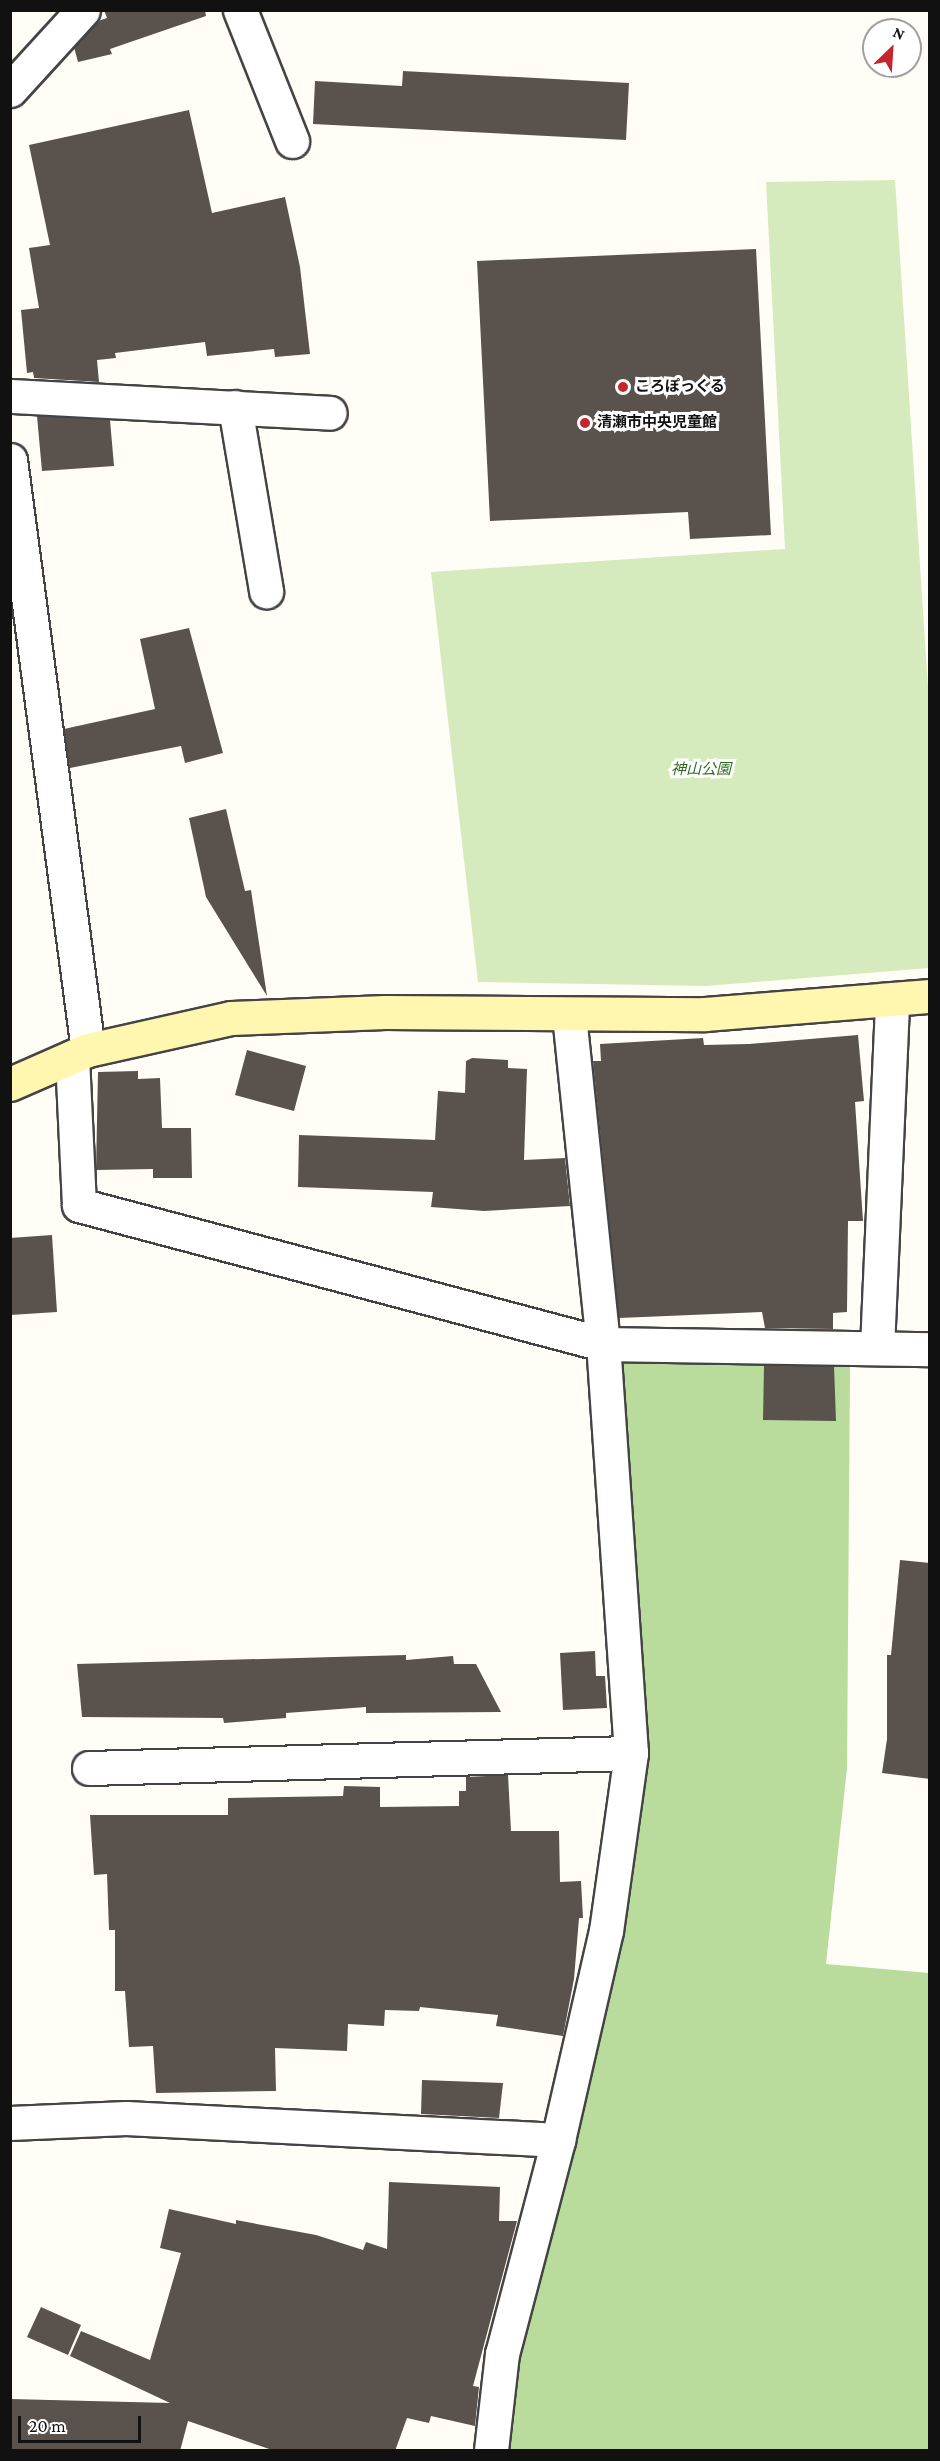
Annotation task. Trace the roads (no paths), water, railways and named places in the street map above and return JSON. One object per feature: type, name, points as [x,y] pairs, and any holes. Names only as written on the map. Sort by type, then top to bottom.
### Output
[{"type":"street","points":[[10,90],[84,10]]},
{"type":"street","points":[[240,10],[291,141]]},
{"type":"street","points":[[10,396],[330,413]]},
{"type":"street","points":[[235,407],[266,591]]},
{"type":"street","points":[[10,460],[80,1053],[79,1205],[603,1344],[930,1349]]},
{"type":"street","points":[[10,1084],[80,1053],[231,1018],[386,1012],[568,1015],[705,1014],[930,996]]},
{"type":"street","points":[[877,1348],[892,1000]]},
{"type":"street","points":[[491,2451],[502,2354],[558,2140],[606,1931],[631,1753],[603,1344],[568,1015]]},
{"type":"street","points":[[89,1768],[631,1753]]},
{"type":"street","points":[[10,2123],[126,2118],[558,2140]]},
{"type":"place","name":"ころぽっくる","points":[[623,387]]},
{"type":"place","name":"清瀬市中央児童館","points":[[585,423]]},
{"type":"park label","name":"神山公園","points":[[701,770]]}]
